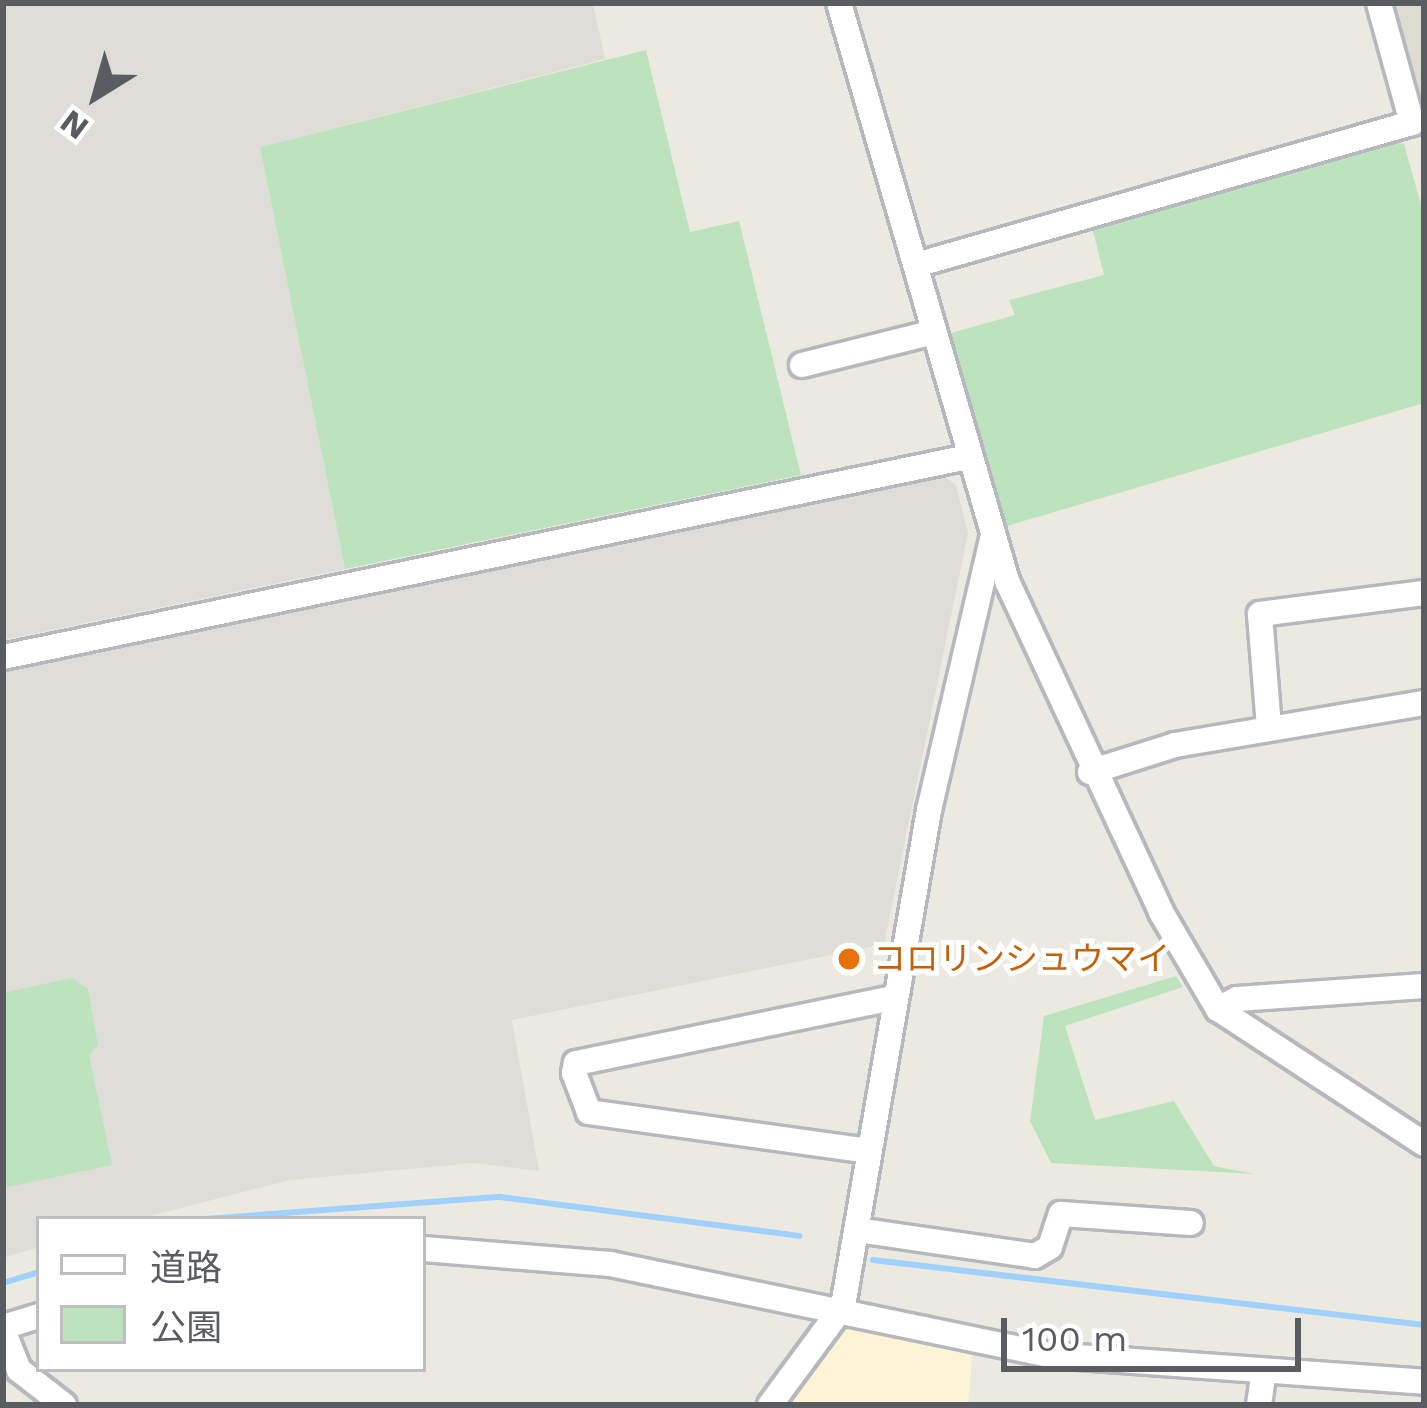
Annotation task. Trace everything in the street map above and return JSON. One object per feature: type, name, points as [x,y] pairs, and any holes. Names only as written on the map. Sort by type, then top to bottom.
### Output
[{"type":"street","points":[[839,3],[993,536],[1090,772],[1218,1010],[1424,1144]]},
{"type":"street","points":[[916,265],[1412,123],[1378,3]]},
{"type":"street","points":[[802,365],[934,332]]},
{"type":"street","points":[[3,657],[968,457]]},
{"type":"street","points":[[770,1405],[843,1306],[893,998],[975,582],[993,536]]},
{"type":"street","points":[[1269,727],[1260,614],[1424,593]]},
{"type":"street","points":[[1090,772],[1269,727],[1424,703]]},
{"type":"street","points":[[1218,1010],[1237,999],[1424,986]]},
{"type":"street","points":[[869,1151],[589,1112],[574,1073],[576,1063],[893,998]]},
{"type":"street","points":[[857,1230],[1035,1256],[1050,1247],[1060,1214],[1191,1223]]},
{"type":"street","points":[[426,1249],[610,1264],[843,1306],[1050,1354],[1263,1375],[1424,1382]]},
{"type":"street","points":[[36,1317],[3,1328],[19,1370],[64,1405]]},
{"type":"street","points":[[1258,1405],[1263,1375]]},
{"type":"shaded area","points":[[3,3],[593,3],[605,59],[260,147],[345,569],[3,640]]},
{"type":"shaded area","points":[[1387,3],[1424,3],[1424,130],[1418,109]]},
{"type":"shaded area","points":[[945,477],[956,485],[968,533],[884,944],[512,1020],[539,1171],[474,1163],[290,1180],[150,1216],[36,1216],[36,1248],[3,1258],[3,672]]},
{"type":"shaded area","points":[[865,1322],[973,1349],[968,1405],[786,1405],[846,1330]]},
{"type":"green space","points":[[646,50],[690,232],[739,221],[801,475],[345,569],[260,147]]},
{"type":"green space","points":[[1395,141],[1404,144],[1424,215],[1424,403],[1007,526],[951,333],[1015,315],[1009,300],[1104,275],[1092,227]]},
{"type":"green space","points":[[1176,976],[1183,987],[1065,1026],[1095,1120],[1174,1101],[1214,1166],[1255,1174],[1051,1163],[1030,1121],[1044,1016]]},
{"type":"green space","points":[[72,978],[88,989],[98,1045],[89,1055],[112,1165],[3,1188],[3,993]]},
{"type":"waterway","points":[[245,1216],[500,1197],[799,1236]]},
{"type":"waterway","points":[[873,1260],[1424,1325]]},
{"type":"waterway","points":[[3,1283],[36,1273]]},
{"type":"place","name":"コロリンシュウマイ","points":[[849,959]]}]
